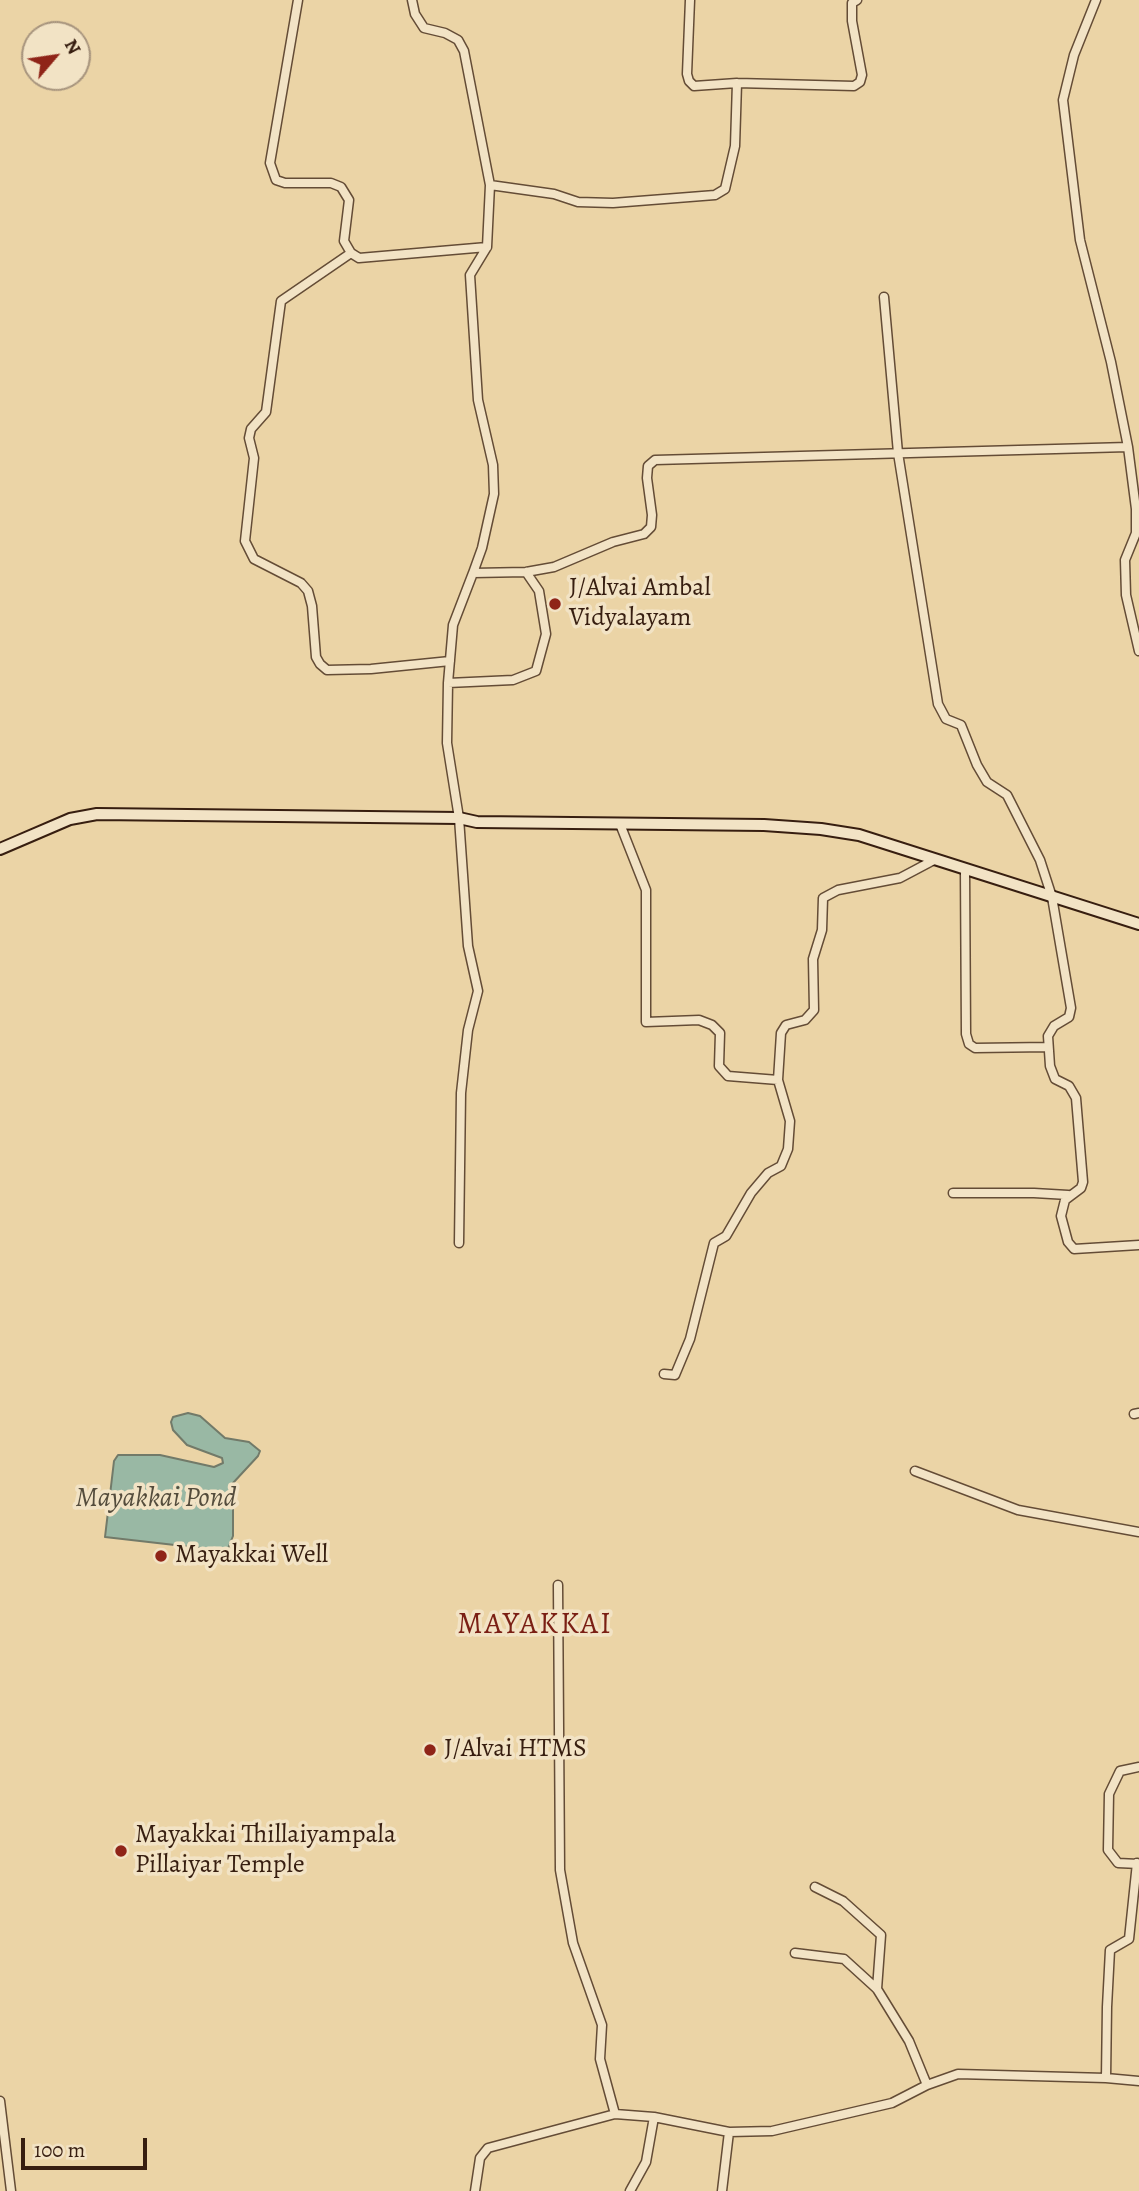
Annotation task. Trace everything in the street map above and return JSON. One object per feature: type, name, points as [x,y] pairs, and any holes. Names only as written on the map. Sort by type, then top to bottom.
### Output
[{"type":"street","points":[[298,0],[270,163],[276,180],[285,183],[331,183],[341,187],[349,200],[344,241],[351,253],[359,258],[487,247]]},
{"type":"street","points":[[412,0],[415,14],[424,28],[445,33],[458,40],[464,51],[490,184],[487,247],[470,275],[478,400],[493,465],[494,494],[482,548],[453,625],[448,683],[447,743],[459,818],[468,946],[478,991],[468,1030],[461,1093],[459,1243]]},
{"type":"street","points":[[690,0],[687,74],[694,86],[737,83],[854,86],[860,82],[862,75],[852,21],[852,3],[857,0]]},
{"type":"street","points":[[1096,0],[1074,55],[1063,100],[1080,240],[1111,362],[1138,509],[1136,533],[1125,560],[1126,595],[1139,651]]},
{"type":"street","points":[[490,184],[554,194],[578,202],[613,203],[715,195],[725,189],[735,146],[737,83]]},
{"type":"street","points":[[351,253],[281,301],[266,412],[251,429],[249,438],[254,458],[245,541],[254,559],[301,583],[308,591],[313,606],[316,657],[327,670],[371,669],[450,660]]},
{"type":"street","points":[[884,297],[898,453],[938,704],[946,719],[961,726],[987,782],[1007,795],[1040,860],[1052,897],[1071,1008],[1069,1017],[1054,1026],[1048,1036],[1050,1066],[1055,1079],[1069,1086],[1076,1098],[1083,1182],[1081,1188],[1068,1195],[1062,1216],[1071,1248],[1139,1245]]},
{"type":"street","points":[[473,573],[526,572],[554,567],[613,542],[643,534],[651,527],[647,478],[648,466],[655,460],[1128,447]]},
{"type":"street","points":[[448,683],[513,680],[536,671],[546,634],[539,591],[526,572]]},
{"type":"street","points":[[0,849],[70,819],[97,814],[764,825],[859,835],[1139,925]]},
{"type":"street","points":[[620,824],[646,890],[646,1022],[699,1020],[712,1025],[720,1033],[719,1066],[728,1076],[778,1080]]},
{"type":"street","points":[[664,1374],[675,1375],[690,1339],[713,1243],[726,1236],[751,1192],[768,1173],[781,1166],[788,1149],[790,1121],[778,1080],[781,1033],[786,1025],[805,1020],[814,1010],[813,959],[822,930],[822,898],[838,890],[900,878],[934,860]]},
{"type":"street","points":[[965,870],[969,1044],[975,1048],[1048,1047]]},
{"type":"street","points":[[953,1193],[1068,1195]]},
{"type":"street","points":[[915,1471],[1018,1510],[1139,1532]]},
{"type":"street","points":[[558,1586],[560,1870],[573,1943],[602,2025],[600,2059],[615,2114]]},
{"type":"street","points":[[1106,2078],[1110,1950],[1129,1939],[1138,1863],[1118,1863],[1108,1850],[1109,1794],[1120,1771],[1139,1768]]},
{"type":"street","points":[[815,1887],[843,1901],[881,1934],[877,1989]]},
{"type":"street","points":[[795,1953],[844,1959],[877,1989],[909,2041],[927,2085]]},
{"type":"street","points":[[475,2191],[480,2158],[488,2148],[615,2114],[654,2117],[729,2132],[772,2131],[892,2103],[927,2085],[958,2074],[1139,2081]]},
{"type":"street","points":[[0,2101],[11,2191]]},
{"type":"street","points":[[630,2191],[646,2162],[654,2117]]},
{"type":"street","points":[[722,2191],[729,2132]]},
{"type":"water","name":"Mayakkai Pond","points":[[188,1413],[200,1416],[225,1438],[249,1442],[260,1451],[233,1483],[233,1536],[227,1551],[105,1537],[114,1461],[118,1455],[160,1455],[214,1467],[223,1463],[222,1458],[187,1445],[173,1430],[173,1417]]},
{"type":"place","name":"J/Alvai Ambal Vidyalayam","points":[[555,604]]},
{"type":"place","name":"Mayakkai Well","points":[[161,1556]]},
{"type":"place","name":"J/Alvai HTMS","points":[[430,1750]]},
{"type":"place","name":"Mayakkai Thillaiyampala Pillaiyar Temple","points":[[121,1851]]},
{"type":"district","name":"MAYAKKAI","points":[[535,1626]]}]
